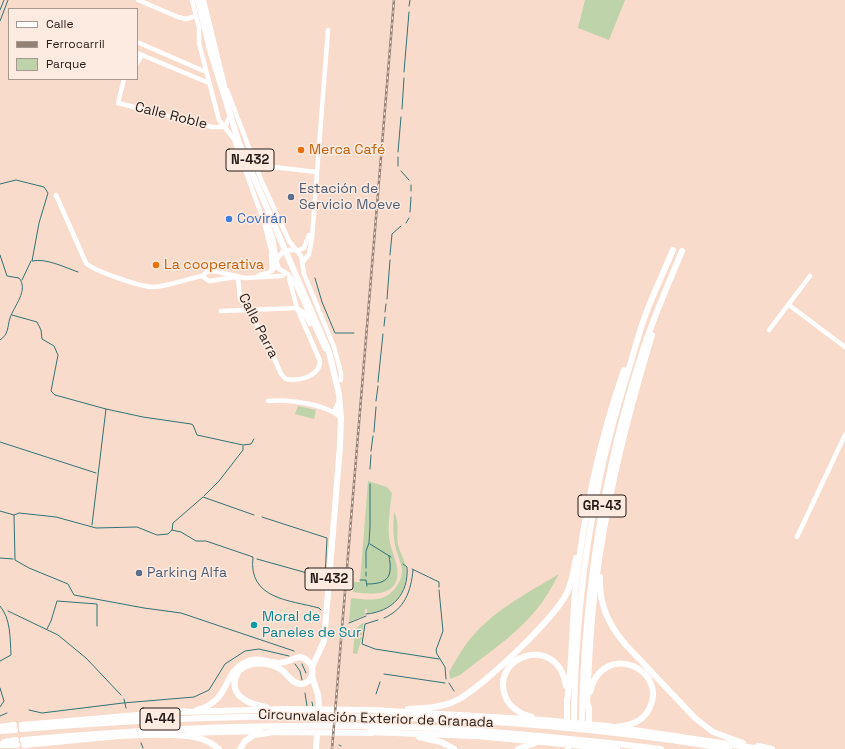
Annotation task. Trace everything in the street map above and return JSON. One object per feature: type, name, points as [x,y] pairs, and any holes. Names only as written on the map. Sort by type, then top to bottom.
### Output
[{"type":"highway","name":"N-432","points":[[198,0],[210,50],[239,143],[330,352],[338,380],[342,388],[344,401],[324,640],[321,650],[312,667],[312,676],[318,695],[319,705]]},
{"type":"highway","name":"N-432","points":[[203,0],[238,131],[280,237]]},
{"type":"highway","points":[[373,710],[566,722],[572,626],[584,530],[592,484],[611,410],[635,338],[640,331],[673,250]]},
{"type":"highway","points":[[589,710],[587,702],[588,666],[594,598],[617,462],[662,300],[682,251]]},
{"type":"highway","name":"GR-43","points":[[582,720],[587,616],[601,511],[615,447],[629,394],[644,347],[662,300]]},
{"type":"highway","name":"GR-43","points":[[566,722],[591,522],[610,434],[640,331]]},
{"type":"highway","name":"N-432","points":[[338,380],[337,412],[341,418],[340,446]]},
{"type":"highway","points":[[337,412],[342,388]]},
{"type":"highway","points":[[608,512],[600,574],[600,592],[604,611],[616,633],[695,718],[705,726],[725,738],[772,749]]},
{"type":"highway","points":[[347,713],[445,705],[464,697],[484,682],[561,603],[570,584],[584,530]]},
{"type":"highway","points":[[181,712],[203,708],[214,703],[223,692],[233,672],[246,661],[256,659],[277,663],[311,656],[321,650]]},
{"type":"highway","points":[[543,720],[518,712],[509,703],[506,697],[504,689],[505,676],[516,660],[534,654],[547,657],[554,661],[562,672],[565,680],[567,702]]},
{"type":"highway","points":[[302,658],[309,662],[312,667]]},
{"type":"highway","points":[[287,674],[287,666],[290,661]]},
{"type":"highway","points":[[588,733],[607,726],[630,724],[642,718],[652,700],[653,692],[648,678],[636,667],[622,663],[609,666],[604,669],[595,677],[592,684],[589,720]]},
{"type":"highway","points":[[297,712],[248,703],[237,692],[235,681],[239,671],[251,664],[275,667],[287,674],[292,681],[312,688],[318,695]]},
{"type":"highway","points":[[302,684],[312,676]]},
{"type":"highway","points":[[181,712],[285,709]]},
{"type":"highway","name":"Circunvalación Exterior de Granada","points":[[181,712],[22,727],[297,712],[347,713],[473,720],[566,722],[588,733],[729,749]]},
{"type":"highway","points":[[607,726],[761,749]]},
{"type":"highway","points":[[0,727],[15,728],[0,732]]},
{"type":"highway","name":"Circunvalación Exterior de Granada","points":[[171,735],[24,742],[113,732],[198,728],[346,729],[475,731],[568,736],[595,744],[661,749]]},
{"type":"highway","points":[[240,749],[245,742],[254,735],[298,729]]},
{"type":"highway","points":[[346,729],[431,739],[454,749]]},
{"type":"highway","points":[[171,735],[226,732],[274,732]]},
{"type":"highway","points":[[368,732],[476,736],[550,742]]},
{"type":"highway","points":[[171,735],[196,737],[211,743],[219,749]]},
{"type":"highway","points":[[316,749],[317,735]]},
{"type":"highway","points":[[518,749],[528,744],[550,742],[568,736]]},
{"type":"highway","points":[[0,742],[16,743],[0,745]]},
{"type":"highway","points":[[595,744],[614,749]]},
{"type":"street","points":[[138,0],[178,17],[186,19],[196,16]]},
{"type":"street","points":[[192,0],[206,70],[219,120],[234,139],[269,236],[272,254],[272,271]]},
{"type":"street","points":[[56,195],[89,267],[151,287],[214,272],[238,277],[273,277],[296,272],[308,254],[312,238],[311,230],[328,30]]},
{"type":"street","points":[[138,42],[187,64],[206,70]]},
{"type":"street","points":[[139,54],[209,83]]},
{"type":"street","name":"Calle Roble","points":[[124,80],[118,103],[212,127],[225,127]]},
{"type":"street","points":[[224,83],[256,165],[296,251],[301,256],[302,265],[334,347],[341,373],[338,380]]},
{"type":"street","points":[[225,127],[230,116]]},
{"type":"street","points":[[239,143],[260,206],[273,238],[277,262]]},
{"type":"street","points":[[256,165],[316,172]]},
{"type":"street","points":[[255,197],[260,206]]},
{"type":"street","points":[[202,276],[209,281],[263,275],[272,271],[284,250],[296,251],[304,248],[311,230]]},
{"type":"street","points":[[272,254],[296,285],[338,380]]},
{"type":"street","points":[[287,275],[297,308]]},
{"type":"street","points":[[769,330],[810,276]]},
{"type":"street","name":"Calle Parra","points":[[238,277],[239,293],[246,309],[265,337],[281,374],[290,380],[304,378],[318,370],[320,361],[297,308]]},
{"type":"street","points":[[789,305],[845,347]]},
{"type":"street","points":[[221,311],[297,308],[304,313],[319,337]]},
{"type":"street","points":[[268,401],[292,401],[337,412]]},
{"type":"street","points":[[797,537],[844,439]]},
{"type":"green space","points":[[585,0],[625,0],[609,40],[578,28]]},
{"type":"green space","points":[[298,406],[316,410],[314,419],[295,414]]},
{"type":"green space","points":[[368,481],[387,487],[392,493],[389,537],[397,567],[395,584],[390,589],[384,592],[369,594],[353,592],[354,582],[360,582]]},
{"type":"green space","points":[[394,512],[397,524],[398,545],[406,568],[405,586],[397,600],[391,605],[376,612],[367,613],[367,609],[365,609],[365,615],[349,622],[351,598],[370,600],[387,596],[400,581],[402,570],[394,540]]},
{"type":"green space","points":[[559,574],[537,610],[517,630],[460,675],[450,679],[449,672],[462,650],[486,622],[521,596]]},
{"type":"green space","points":[[364,622],[362,635],[360,635],[360,637],[362,637],[357,654],[353,653],[355,629]]},
{"type":"waterway","points":[[0,10],[4,0]]},
{"type":"waterway","points":[[0,21],[8,0]]},
{"type":"waterway","points":[[409,6],[410,0]]},
{"type":"waterway","points":[[404,72],[409,12]]},
{"type":"waterway","points":[[402,109],[404,78]]},
{"type":"waterway","points":[[398,152],[401,117]]},
{"type":"waterway","points":[[398,157],[398,166]]},
{"type":"waterway","points":[[401,171],[409,180]]},
{"type":"waterway","points":[[0,184],[16,180],[44,187],[48,193],[39,223],[32,261],[37,260],[49,262],[78,272]]},
{"type":"waterway","points":[[411,185],[411,191]]},
{"type":"waterway","points":[[410,212],[411,197]]},
{"type":"waterway","points":[[406,223],[409,218]]},
{"type":"waterway","points":[[390,255],[392,234],[401,226]]},
{"type":"waterway","points":[[0,255],[7,276],[19,278],[22,283],[22,293],[10,318],[6,333],[0,340]]},
{"type":"waterway","points":[[387,299],[390,260]]},
{"type":"waterway","points":[[22,280],[31,261]]},
{"type":"waterway","points":[[315,278],[322,302],[335,333],[354,333]]},
{"type":"waterway","points":[[385,312],[386,304]]},
{"type":"waterway","points":[[12,315],[37,322],[41,330],[42,339],[54,346],[58,355],[51,391],[55,395],[106,409],[92,525]]},
{"type":"waterway","points":[[384,326],[385,317]]},
{"type":"waterway","points":[[378,382],[383,334]]},
{"type":"waterway","points":[[376,401],[378,386]]},
{"type":"waterway","points":[[374,432],[376,407]]},
{"type":"waterway","points":[[106,409],[143,417],[191,424],[193,425],[197,435],[243,445],[251,444],[254,439]]},
{"type":"waterway","points":[[371,451],[373,436]]},
{"type":"waterway","points":[[0,442],[96,473]]},
{"type":"waterway","points":[[204,496],[219,481],[243,450],[243,446]]},
{"type":"waterway","points":[[370,469],[371,455]]},
{"type":"waterway","points":[[366,568],[366,551],[369,543],[370,526],[370,484]]},
{"type":"waterway","points":[[172,530],[173,523],[203,497],[254,515]]},
{"type":"waterway","points":[[0,511],[14,515],[19,513],[56,517],[96,528],[137,527],[157,535],[168,534],[172,530],[181,532],[196,541],[206,541],[253,557],[253,571],[257,582],[264,589],[273,595],[319,608],[321,610]]},
{"type":"waterway","points":[[14,515],[15,560],[29,568],[68,584],[74,595],[144,608],[181,613],[294,651]]},
{"type":"waterway","points":[[257,559],[325,578],[327,538],[262,517]]},
{"type":"waterway","points":[[370,544],[391,557]]},
{"type":"waterway","points":[[367,584],[380,583],[387,578],[390,569],[389,556]]},
{"type":"waterway","points":[[0,558],[13,559]]},
{"type":"waterway","points":[[366,614],[384,610],[397,600],[402,593],[407,577],[407,567],[403,564]]},
{"type":"waterway","points":[[412,569],[439,582],[439,587]]},
{"type":"waterway","points":[[384,618],[397,610],[406,598],[411,585],[413,570]]},
{"type":"waterway","points":[[360,580],[366,580],[367,586]]},
{"type":"waterway","points":[[439,590],[443,631],[436,650],[445,667],[446,679]]},
{"type":"waterway","points":[[47,629],[57,601],[97,604],[97,626]]},
{"type":"waterway","points":[[0,606],[4,611],[8,623],[11,655],[0,661]]},
{"type":"waterway","points":[[8,611],[58,635],[86,658],[121,695]]},
{"type":"waterway","points":[[349,623],[366,616]]},
{"type":"waterway","points":[[378,620],[365,624],[362,644],[375,649],[439,659]]},
{"type":"waterway","points":[[29,710],[42,713],[123,703],[194,697],[209,690],[225,664],[245,651],[259,649],[289,656]]},
{"type":"waterway","points":[[295,664],[300,671],[302,680]]},
{"type":"waterway","points":[[302,664],[306,673]]},
{"type":"waterway","points":[[384,674],[445,683]]},
{"type":"waterway","points":[[376,694],[380,682]]},
{"type":"waterway","points":[[449,683],[454,691]]},
{"type":"waterway","points":[[0,688],[4,701],[0,707]]},
{"type":"waterway","points":[[305,693],[307,706]]},
{"type":"waterway","points":[[124,699],[126,708]]},
{"type":"waterway","points":[[312,702],[313,707]]},
{"type":"waterway","points":[[0,716],[7,713]]},
{"type":"waterway","points":[[141,743],[143,748]]},
{"type":"railway","points":[[332,749],[394,0]]},
{"type":"place","name":"Merca Café","points":[[301,150]]},
{"type":"place","name":"Estación de Servicio Moeve","points":[[291,197]]},
{"type":"place","name":"Covirán","points":[[229,219]]},
{"type":"place","name":"La cooperativa","points":[[156,265]]},
{"type":"place","name":"Parking Alfa","points":[[139,573]]},
{"type":"place","name":"Moral de Paneles de Sur","points":[[254,625]]}]
